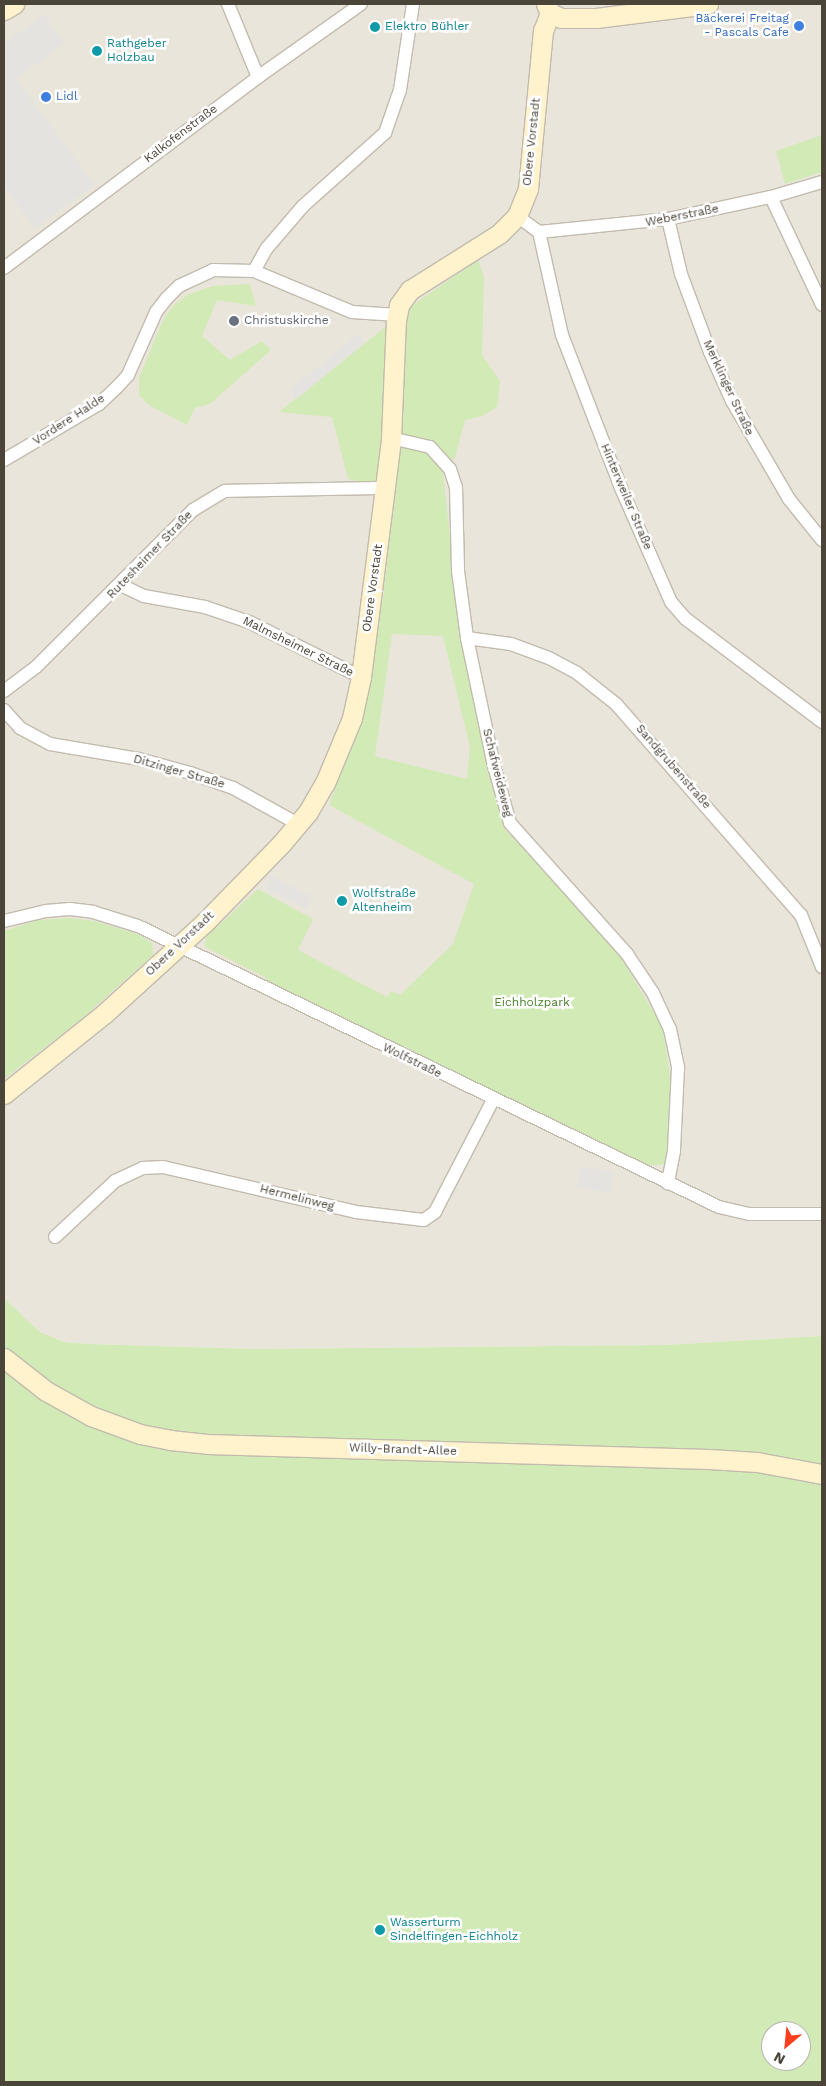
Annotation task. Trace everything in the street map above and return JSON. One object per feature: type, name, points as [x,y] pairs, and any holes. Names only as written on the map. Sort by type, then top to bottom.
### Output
[{"type":"main road","points":[[548,8],[561,18],[596,18],[708,4]]},
{"type":"main road","name":"Obere Vorstadt","points":[[4,1094],[106,1013],[178,946],[298,824],[312,806],[340,751],[352,718],[361,677],[386,488],[391,438],[397,315],[403,298],[410,290],[499,234],[517,216],[528,189],[543,31],[548,8]]},
{"type":"main road","name":"Willy-Brandt-Allee","points":[[4,1358],[46,1391],[91,1416],[140,1434],[170,1440],[208,1444],[709,1459],[757,1462],[822,1474]]},
{"type":"street","points":[[228,4],[258,77]]},
{"type":"street","name":"Kalkofenstraße","points":[[4,268],[258,77],[361,4]]},
{"type":"street","points":[[254,271],[267,248],[303,206],[384,133],[400,90],[413,4]]},
{"type":"street","name":"Weberstraße","points":[[539,232],[668,219],[771,197],[822,182]]},
{"type":"street","points":[[771,197],[822,305]]},
{"type":"street","points":[[517,216],[539,232]]},
{"type":"street","name":"Merklinger Straße","points":[[668,219],[681,274],[710,352],[732,401],[789,499],[822,540]]},
{"type":"street","name":"Hinterweiler Straße","points":[[539,232],[562,335],[621,488],[671,602],[686,620],[822,722]]},
{"type":"street","name":"Vordere Halde","points":[[4,460],[98,404],[117,387],[128,375],[156,312],[179,286],[212,270],[254,271],[352,312],[397,315]]},
{"type":"street","name":"Schafweideweg","points":[[391,438],[430,446],[450,469],[458,504],[458,571],[467,638],[494,766],[510,822],[627,954],[653,993],[670,1029],[676,1049],[678,1086],[674,1151],[668,1183]]},
{"type":"street","name":"Rutesheimer Straße","points":[[4,691],[36,667],[121,585],[193,510],[226,491],[386,488]]},
{"type":"street","name":"Malmsheimer Straße","points":[[121,585],[144,596],[205,607],[249,622],[361,677]]},
{"type":"street","name":"Sandgrubenstraße","points":[[467,638],[511,644],[542,655],[577,673],[616,704],[801,915],[822,967]]},
{"type":"street","name":"Ditzinger Straße","points":[[4,710],[20,728],[50,744],[139,759],[190,773],[233,788],[298,824]]},
{"type":"street","name":"Wolfstraße","points":[[4,921],[46,911],[93,912],[138,926],[493,1100],[732,1212],[778,1216],[822,1214]]},
{"type":"street","name":"Hermelinweg","points":[[55,1236],[115,1181],[143,1168],[163,1167],[191,1171],[356,1212],[424,1220],[435,1212],[493,1100]]},
{"type":"shaded area","points":[[4,4],[822,4],[822,1336],[664,1345],[258,1349],[88,1344],[64,1342],[40,1332],[4,1298]]},
{"type":"shaded area","points":[[44,14],[65,43],[16,79],[95,185],[34,228],[4,186],[4,44]]},
{"type":"shaded area","points":[[358,334],[365,342],[297,399],[290,390]]},
{"type":"shaded area","points":[[271,876],[312,897],[306,909],[265,888]]},
{"type":"shaded area","points":[[580,1166],[614,1172],[610,1193],[577,1187]]},
{"type":"green space","points":[[822,135],[822,172],[785,184],[776,151]]},
{"type":"green space","name":"Eichholzpark","points":[[478,260],[484,277],[482,355],[500,381],[497,407],[482,416],[465,420],[455,457],[443,474],[461,635],[503,827],[617,951],[663,1028],[672,1092],[667,1164],[642,1166],[268,984],[265,977],[205,947],[206,937],[258,889],[313,919],[298,950],[387,997],[391,991],[400,995],[453,944],[474,884],[329,805],[361,718],[383,598],[396,488],[348,479],[332,417],[279,412],[413,305]],"holes":[[[392,634],[443,636],[470,747],[467,779],[375,756]]]},
{"type":"green space","points":[[250,284],[256,306],[217,300],[202,336],[230,360],[262,341],[271,350],[210,404],[195,408],[187,425],[149,405],[139,395],[139,378],[164,318],[174,305],[189,294],[213,286]]},
{"type":"green space","points":[[70,918],[94,921],[140,935],[152,943],[153,955],[80,1020],[4,1079],[4,931],[38,920]]},
{"type":"green space","points":[[4,1298],[40,1332],[64,1342],[88,1344],[258,1349],[664,1345],[822,1336],[822,2082],[4,2082]]},
{"type":"place","name":"Bäckerei Freitag - Pascals Cafe","points":[[799,26]]},
{"type":"place","name":"Elektro Bühler","points":[[375,27]]},
{"type":"place","name":"Rathgeber Holzbau","points":[[97,51]]},
{"type":"place","name":"Lidl","points":[[46,97]]},
{"type":"place","name":"Christuskirche","points":[[234,321]]},
{"type":"place","name":"Wolfstraße Altenheim","points":[[342,901]]},
{"type":"place","name":"Wasserturm Sindelfingen-Eichholz","points":[[380,1930]]}]
